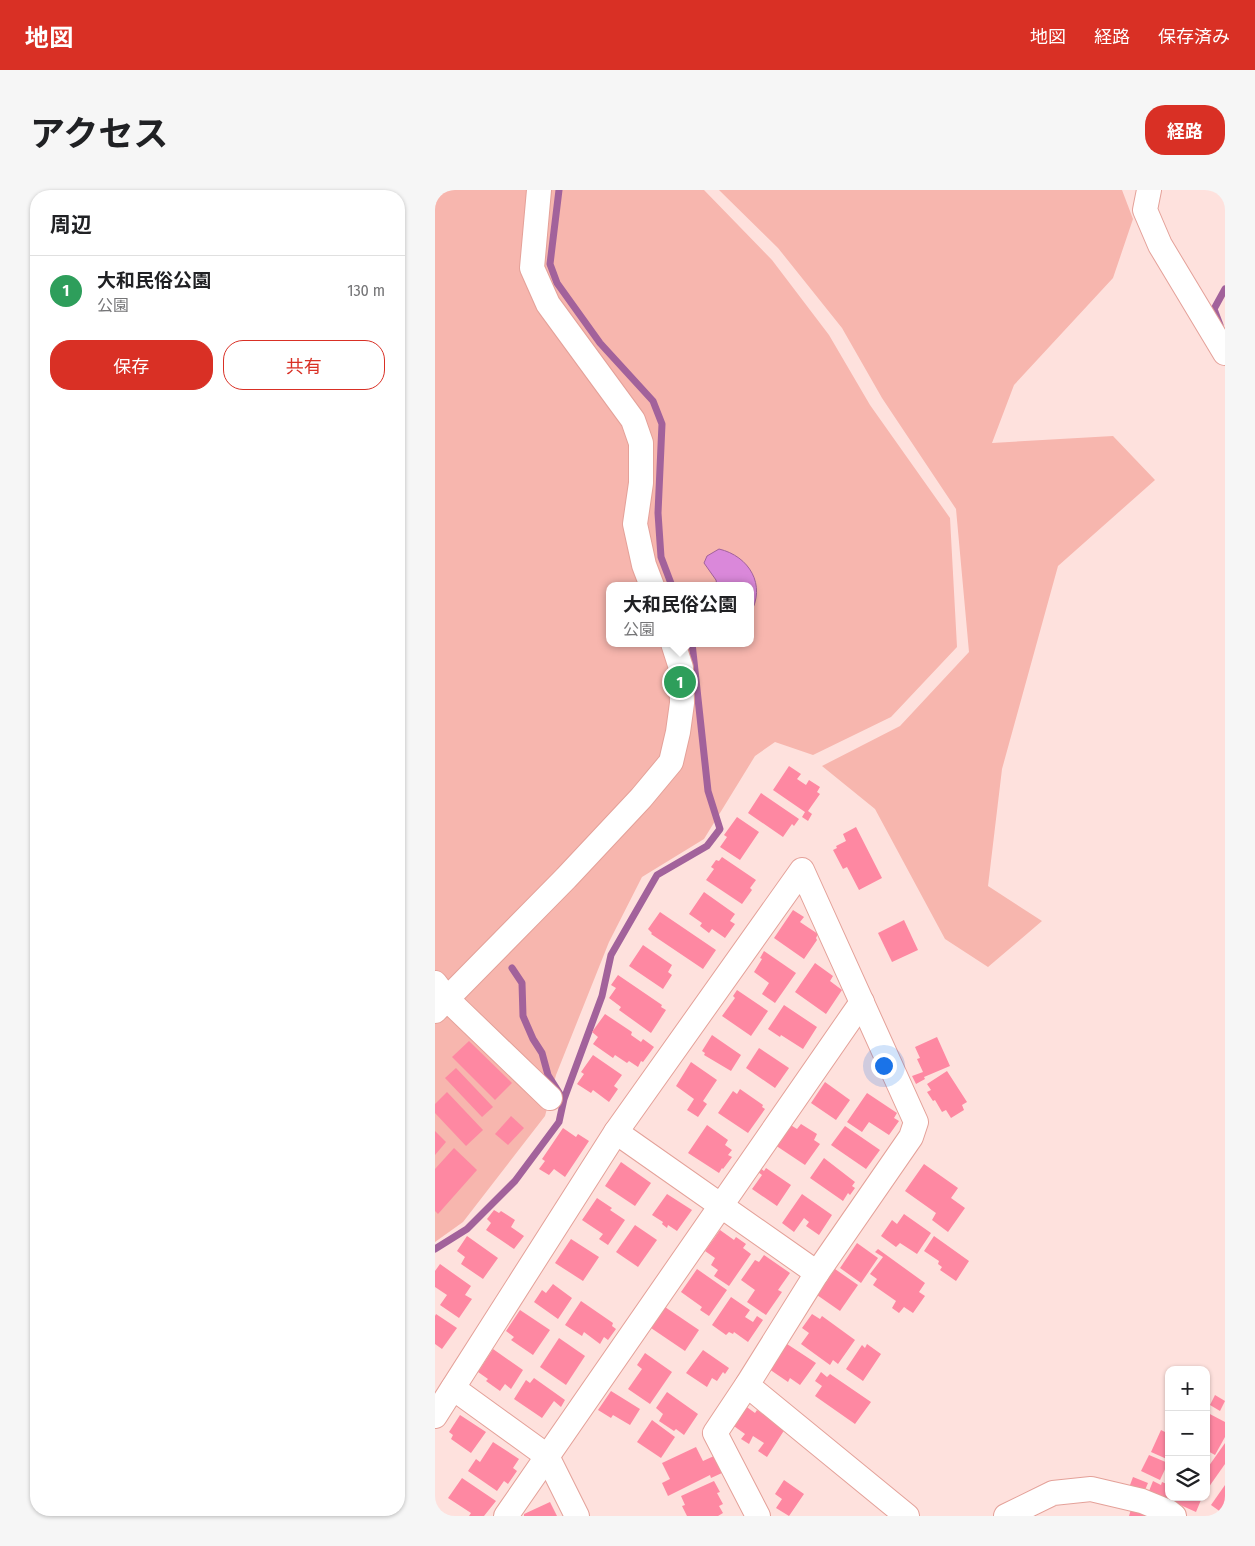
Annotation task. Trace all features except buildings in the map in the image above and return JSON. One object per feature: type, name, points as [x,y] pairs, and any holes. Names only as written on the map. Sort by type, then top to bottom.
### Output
[{"type":"street","points":[[539,190],[532,268],[548,304],[633,420],[641,443],[641,483],[635,524],[644,565],[650,582]]},
{"type":"street","points":[[1149,190],[1145,210],[1160,245],[1225,353]]},
{"type":"street","points":[[550,1098],[439,997],[566,878],[641,798],[671,762],[682,703],[681,668],[674,647]]},
{"type":"street","points":[[435,1416],[616,1132],[803,870],[916,1122],[911,1137],[817,1273],[715,1433],[758,1516]]},
{"type":"street","points":[[506,1516],[862,1002]]},
{"type":"street","points":[[616,1132],[817,1273]]},
{"type":"street","points":[[747,1385],[907,1516]]},
{"type":"street","points":[[453,1388],[547,1456],[577,1516]]},
{"type":"street","points":[[1006,1516],[1053,1493],[1091,1489],[1142,1502],[1169,1512],[1174,1516]]},
{"type":"shaded area","points":[[435,190],[704,190],[772,260],[829,335],[870,405],[950,518],[957,647],[891,717],[813,755],[775,742],[755,756],[704,839],[642,877],[609,942],[556,1075],[545,1116],[463,1222],[435,1242]]},
{"type":"shaded area","points":[[719,190],[1122,190],[1133,219],[1113,278],[1014,385],[992,443],[1113,436],[1155,480],[1058,566],[1002,769],[988,886],[1042,921],[988,967],[945,939],[875,809],[822,766],[900,726],[969,652],[956,509],[882,398],[842,328],[778,248]]},
{"type":"shaded area","points":[[719,549],[739,558],[746,565],[756,583],[757,593],[754,605],[754,582],[716,582],[704,563],[707,556]]},
{"type":"waterway","points":[[559,190],[550,264],[557,283],[600,343],[653,401],[662,424],[658,513],[661,557],[670,582]]},
{"type":"waterway","points":[[1220,325],[1214,309],[1225,289]]},
{"type":"waterway","points":[[435,1249],[467,1229],[515,1181],[559,1122],[564,1099],[602,996],[611,955],[657,875],[707,846],[720,829],[708,791],[692,647]]},
{"type":"waterway","points":[[512,968],[522,983],[523,1016],[533,1039],[542,1053],[548,1075],[560,1094]]},
{"type":"place","name":"大和民俗公園","points":[[680,682]]}]
